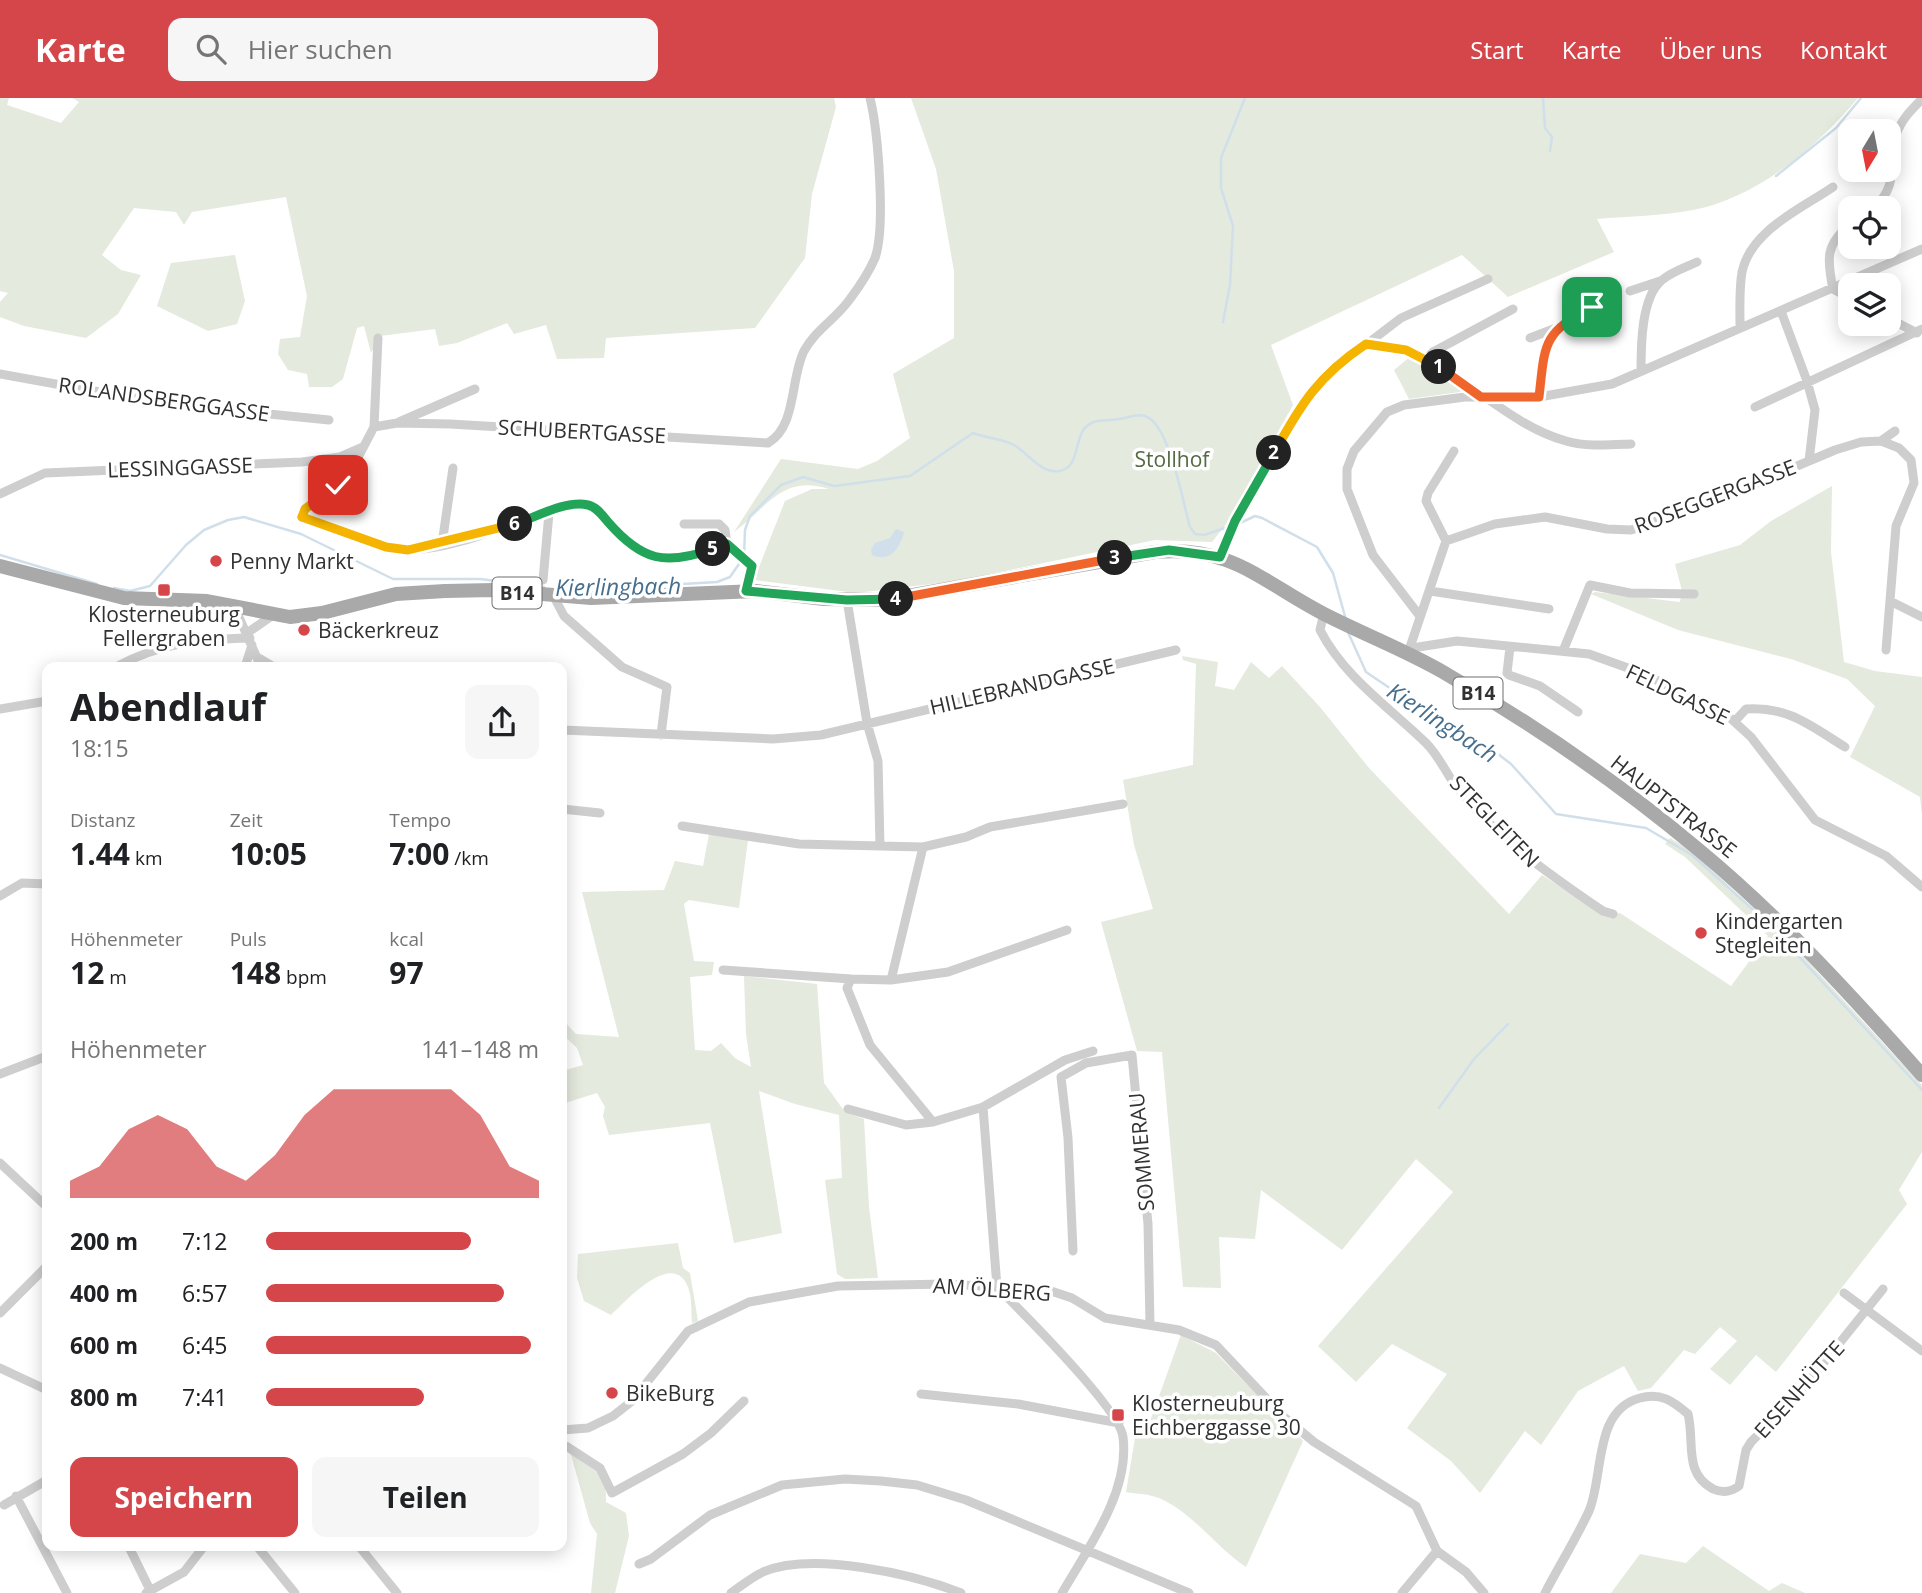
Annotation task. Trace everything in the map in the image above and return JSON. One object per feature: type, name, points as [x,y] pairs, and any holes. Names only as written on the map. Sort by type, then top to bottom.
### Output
[{"type":"main road","name":"B14","points":[[0,566],[124,598],[191,600],[290,617],[322,613],[415,592],[494,590],[591,598],[746,591],[847,600],[915,597],[1155,552],[1189,551],[1244,565],[1324,613]]},
{"type":"main road","name":"HAUPTSTRASSE","points":[[1324,613],[1410,651],[1546,736],[1700,850],[1801,944],[1922,1075]]},
{"type":"street","name":"SCHUBERTGASSE","points":[[374,427],[397,423],[650,434],[768,443],[777,437],[784,427],[803,353],[816,331],[850,300],[876,255],[879,182],[877,138],[870,98]]},
{"type":"street","points":[[1886,196],[1894,177],[1895,138],[1903,119],[1922,99]]},
{"type":"street","points":[[1740,327],[1743,270],[1751,250],[1762,236],[1833,187]]},
{"type":"street","points":[[1833,289],[1830,248],[1838,234]]},
{"type":"street","points":[[1419,615],[1373,555],[1349,499],[1347,470],[1360,440],[1387,412],[1404,405],[1481,397],[1539,397],[1612,384],[1922,249]]},
{"type":"street","points":[[1630,291],[1660,281],[1697,262]]},
{"type":"street","points":[[1220,557],[1229,532],[1304,399],[1325,376],[1410,313],[1488,279]]},
{"type":"street","points":[[1641,371],[1641,332],[1660,281]]},
{"type":"street","points":[[1833,289],[1838,292]]},
{"type":"street","points":[[1530,338],[1556,328],[1592,307]]},
{"type":"street","points":[[1426,358],[1513,309]]},
{"type":"street","points":[[1781,311],[1808,381],[1815,410],[1809,461]]},
{"type":"street","points":[[1901,324],[1920,332]]},
{"type":"street","points":[[1539,397],[1547,344],[1556,328]]},
{"type":"street","points":[[1755,407],[1920,332]]},
{"type":"street","points":[[377,338],[374,427],[353,467],[338,485],[305,509],[301,519],[399,549],[442,544],[575,504],[591,506],[631,547],[662,559],[697,554],[727,544]]},
{"type":"street","points":[[1366,344],[1396,347],[1426,358],[1481,397],[1537,430],[1566,441],[1630,444]]},
{"type":"street","name":"ROLANDSBERGGASSE","points":[[0,374],[161,403],[329,420]]},
{"type":"street","name":"SCHUBERTGASSE","points":[[397,423],[475,389]]},
{"type":"street","points":[[1881,441],[1895,431]]},
{"type":"street","points":[[1881,441],[1899,448],[1911,460],[1914,483],[1896,526],[1886,650]]},
{"type":"street","name":"ROSEGGERGASSE","points":[[1446,541],[1495,524],[1545,517],[1607,529],[1631,530],[1724,497],[1861,442],[1881,441]]},
{"type":"street","name":"LESSINGGASSE","points":[[0,494],[45,473],[302,462],[340,457],[363,447]]},
{"type":"street","points":[[1410,651],[1419,615],[1430,591],[1446,541],[1426,501],[1428,492],[1454,451]]},
{"type":"street","points":[[442,544],[453,468]]},
{"type":"street","points":[[542,580],[549,513]]},
{"type":"street","points":[[684,524],[719,524],[726,530],[727,544],[752,566],[746,591]]},
{"type":"street","points":[[1563,651],[1590,585],[1630,593],[1695,594]]},
{"type":"street","points":[[1430,591],[1549,610]]},
{"type":"street","points":[[554,597],[564,616],[622,667],[667,687],[661,735]]},
{"type":"street","points":[[847,600],[867,723],[878,761],[880,846]]},
{"type":"street","points":[[1890,601],[1922,617]]},
{"type":"street","points":[[234,606],[260,662]]},
{"type":"street","name":"STEGLEITEN","points":[[1324,613],[1320,630],[1356,678],[1425,742],[1439,757],[1454,782],[1493,824],[1542,869],[1603,911],[1613,914]]},
{"type":"street","points":[[246,662],[250,639],[273,615]]},
{"type":"street","points":[[125,662],[148,650],[198,639],[250,639]]},
{"type":"street","name":"FELDGASSE","points":[[1410,651],[1457,641],[1563,651],[1589,654],[1642,673],[1735,721],[1751,737],[1815,820],[1886,856],[1922,887]]},
{"type":"street","points":[[1510,647],[1507,673],[1509,676],[1540,686],[1578,712]]},
{"type":"street","name":"HILLEBRANDGASSE","points":[[567,730],[783,739],[821,735],[1176,650]]},
{"type":"street","points":[[0,709],[42,702]]},
{"type":"street","points":[[1735,721],[1746,709],[1768,707],[1790,713],[1845,747]]},
{"type":"street","points":[[682,826],[799,844],[923,847],[966,837],[990,827],[1123,804]]},
{"type":"street","points":[[567,810],[600,813]]},
{"type":"street","points":[[891,980],[923,847]]},
{"type":"street","points":[[0,896],[22,883],[42,884]]},
{"type":"street","points":[[723,970],[891,980],[948,972],[1068,930]]},
{"type":"street","points":[[851,979],[847,988],[870,1045],[933,1122]]},
{"type":"street","points":[[848,1108],[906,1125],[933,1122],[983,1107],[1065,1060],[1093,1051]]},
{"type":"street","name":"SOMMERAU","points":[[1073,1251],[1068,1138],[1061,1077],[1086,1063],[1132,1055],[1148,1224],[1150,1325]]},
{"type":"street","points":[[0,1073],[42,1058]]},
{"type":"street","points":[[983,1107],[997,1287],[1119,1423],[1123,1434],[1123,1463],[1116,1489],[1087,1550],[1062,1593]]},
{"type":"street","points":[[0,1163],[42,1202]]},
{"type":"street","points":[[0,1313],[42,1271]]},
{"type":"street","name":"AM ÖLBERG","points":[[567,1429],[588,1427],[613,1416],[632,1401],[688,1331],[749,1301],[838,1286],[947,1284],[1048,1290],[1072,1298],[1105,1318],[1198,1335],[1216,1345],[1284,1417],[1314,1442],[1416,1506],[1437,1551],[1466,1572],[1484,1593]]},
{"type":"street","name":"EISENHÜTTE","points":[[1545,1593],[1589,1510],[1602,1447],[1610,1423],[1621,1408],[1635,1399],[1653,1395],[1673,1401],[1688,1414],[1694,1471],[1709,1487],[1719,1492],[1733,1490],[1739,1486],[1746,1450],[1751,1442],[1797,1396],[1867,1313],[1883,1289]]},
{"type":"street","points":[[1844,1293],[1867,1313],[1872,1313],[1922,1351]]},
{"type":"street","points":[[0,1368],[42,1388]]},
{"type":"street","points":[[921,1394],[1018,1404],[1119,1423]]},
{"type":"street","points":[[567,1447],[600,1468],[612,1493],[683,1454],[711,1433],[744,1401]]},
{"type":"street","points":[[639,1564],[651,1559],[710,1515],[733,1503],[782,1485],[845,1479],[917,1486],[954,1496],[1189,1593]]},
{"type":"street","points":[[4,1506],[16,1496],[42,1483]]},
{"type":"street","points":[[16,1496],[42,1545]]},
{"type":"street","points":[[45,1551],[67,1593]]},
{"type":"street","points":[[131,1551],[148,1592],[184,1572],[200,1551]]},
{"type":"street","points":[[261,1551],[295,1593]]},
{"type":"street","points":[[363,1551],[397,1593]]},
{"type":"street","points":[[1402,1593],[1437,1551]]},
{"type":"street","points":[[731,1593],[764,1572],[797,1566],[846,1565],[893,1573],[961,1593]]},
{"type":"green space","points":[[0,98],[9,98],[7,105],[61,123],[79,102],[72,98],[834,98],[836,107],[812,194],[805,258],[755,328],[606,338],[604,358],[557,359],[546,325],[514,334],[507,323],[457,343],[439,346],[435,329],[380,336],[371,353],[364,326],[357,328],[343,379],[332,387],[309,387],[307,374],[288,370],[278,354],[280,339],[300,337],[307,296],[286,197],[192,212],[184,225],[176,212],[134,208],[102,255],[121,270],[141,275],[118,314],[86,338],[24,326],[0,317],[0,302],[8,293],[0,291]]},
{"type":"green space","name":"Stollhof","points":[[911,98],[1858,98],[1805,151],[1763,182],[1717,204],[1693,210],[1597,219],[1614,252],[1508,297],[1462,255],[1271,345],[1293,405],[1230,519],[1212,542],[1155,540],[957,581],[856,593],[754,580],[785,501],[812,489],[829,489],[799,486],[787,489],[734,532],[781,459],[858,469],[877,461],[910,438],[893,374],[954,338],[954,271],[936,169]]},
{"type":"green space","points":[[235,255],[245,301],[237,324],[208,331],[157,306],[171,263]]},
{"type":"green space","points":[[1411,356],[1460,387],[1460,392],[1409,399],[1394,370]]},
{"type":"green space","points":[[1832,486],[1831,552],[1844,662],[1875,671],[1922,677],[1922,816],[1920,797],[1850,757],[1875,706],[1847,679],[1791,659],[1678,630],[1591,594],[1595,592],[1680,602],[1682,591],[1675,564],[1740,545],[1771,521]]},
{"type":"green space","points":[[1182,656],[1218,662],[1215,686],[1234,690],[1251,662],[1269,678],[1282,666],[1320,707],[1369,768],[1509,914],[1542,875],[1604,915],[1620,913],[1731,986],[1768,936],[1685,857],[1665,844],[1670,838],[1689,849],[1789,941],[1922,1085],[1922,1152],[1899,1190],[1907,1204],[1776,1372],[1756,1355],[1730,1385],[1710,1369],[1737,1341],[1720,1327],[1695,1354],[1684,1350],[1651,1388],[1638,1391],[1624,1366],[1578,1391],[1541,1445],[1525,1431],[1480,1493],[1451,1461],[1407,1428],[1447,1374],[1392,1344],[1356,1382],[1318,1346],[1453,1192],[1416,1159],[1342,1250],[1261,1190],[1255,1239],[1219,1237],[1221,1288],[1183,1287],[1162,1052],[1137,1051],[1101,922],[1153,909],[1134,845],[1123,780],[1193,765],[1196,664],[1183,660]]},
{"type":"green space","points":[[709,834],[748,840],[739,908],[689,900],[684,904],[694,961],[714,962],[712,975],[690,977],[695,1050],[711,1051],[721,1043],[735,1058],[751,1067],[746,1034],[744,976],[817,984],[824,1083],[845,1112],[864,1119],[869,1207],[878,1278],[845,1279],[837,1274],[825,1180],[842,1178],[839,1115],[795,1104],[759,1091],[782,1233],[734,1243],[710,1123],[609,1135],[603,1116],[605,1107],[597,1093],[567,1102],[567,1070],[583,1065],[577,1048],[567,1039],[567,1024],[576,1034],[619,1037],[582,892],[664,890],[675,861],[703,866]]},
{"type":"green space","points":[[678,1243],[683,1268],[690,1273],[698,1321],[692,1323],[689,1290],[682,1278],[673,1273],[650,1281],[611,1315],[584,1301],[577,1278],[578,1254]]},
{"type":"green space","points":[[1181,1335],[1216,1353],[1303,1441],[1246,1567],[1171,1504],[1155,1497],[1126,1492],[1135,1438],[1144,1438]]},
{"type":"green space","points":[[568,1444],[593,1460],[602,1473],[606,1502],[626,1513],[629,1536],[615,1593],[591,1593],[597,1534],[590,1523]]},
{"type":"green space","points":[[1703,1546],[1769,1591],[1782,1583],[1805,1593],[1611,1593],[1640,1554],[1686,1563]]},
{"type":"shaded area","points":[[896,529],[904,532],[893,552],[884,557],[872,555],[871,550],[875,543],[890,538]]},
{"type":"waterway","points":[[1223,322],[1230,285],[1233,226],[1221,188],[1221,158],[1245,98]]},
{"type":"waterway","points":[[1543,98],[1545,128],[1552,137],[1550,151]]},
{"type":"waterway","points":[[1776,176],[1836,128],[1861,98]]},
{"type":"waterway","name":"Kierlingbach","points":[[744,556],[745,530],[750,516],[781,485],[803,477],[834,486],[910,476],[973,433],[1010,443],[1046,469],[1059,471],[1066,469],[1074,459],[1082,433],[1089,425],[1097,421],[1138,415],[1154,422],[1162,433],[1190,527],[1195,534],[1204,535],[1228,527]]},
{"type":"waterway","name":"Kierlingbach","points":[[1238,524],[1255,516],[1262,518],[1317,547],[1333,573],[1346,620]]},
{"type":"waterway","name":"Kierlingbach","points":[[114,588],[130,591],[150,586],[186,545],[204,530],[244,517],[301,534],[393,579],[480,579],[544,587]]},
{"type":"waterway","name":"Kierlingbach","points":[[0,555],[97,584]]},
{"type":"waterway","name":"Kierlingbach","points":[[578,590],[717,582],[730,577],[741,561]]},
{"type":"waterway","name":"Kierlingbach","points":[[1347,630],[1366,672],[1462,737],[1489,747],[1511,764],[1556,814],[1646,828],[1692,855],[1768,923],[1922,1090]]},
{"type":"waterway","points":[[1439,1108],[1474,1059],[1508,1024]]},
{"type":"place","name":"Penny Markt","points":[[216,561]]},
{"type":"place","name":"Klosterneuburg Fellergraben","points":[[164,590]]},
{"type":"place","name":"Bäckerkreuz","points":[[304,630]]},
{"type":"place","name":"Kindergarten Stegleiten","points":[[1701,933]]},
{"type":"place","name":"BikeBurg","points":[[612,1393]]},
{"type":"place","name":"Klosterneuburg Eichberggasse 30","points":[[1118,1415]]},
{"type":"route","points":[[338,485],[305,509],[301,519],[334,527],[386,547],[408,550],[497,529],[566,506],[589,505],[600,512],[627,544],[649,555],[666,560],[727,544],[752,566],[746,591],[824,599],[868,601],[915,597],[1048,570],[1169,550],[1220,557],[1229,532],[1304,399],[1325,376],[1356,350],[1366,344],[1381,344],[1418,354],[1481,397],[1539,397],[1547,344],[1556,328],[1592,307]]}]
